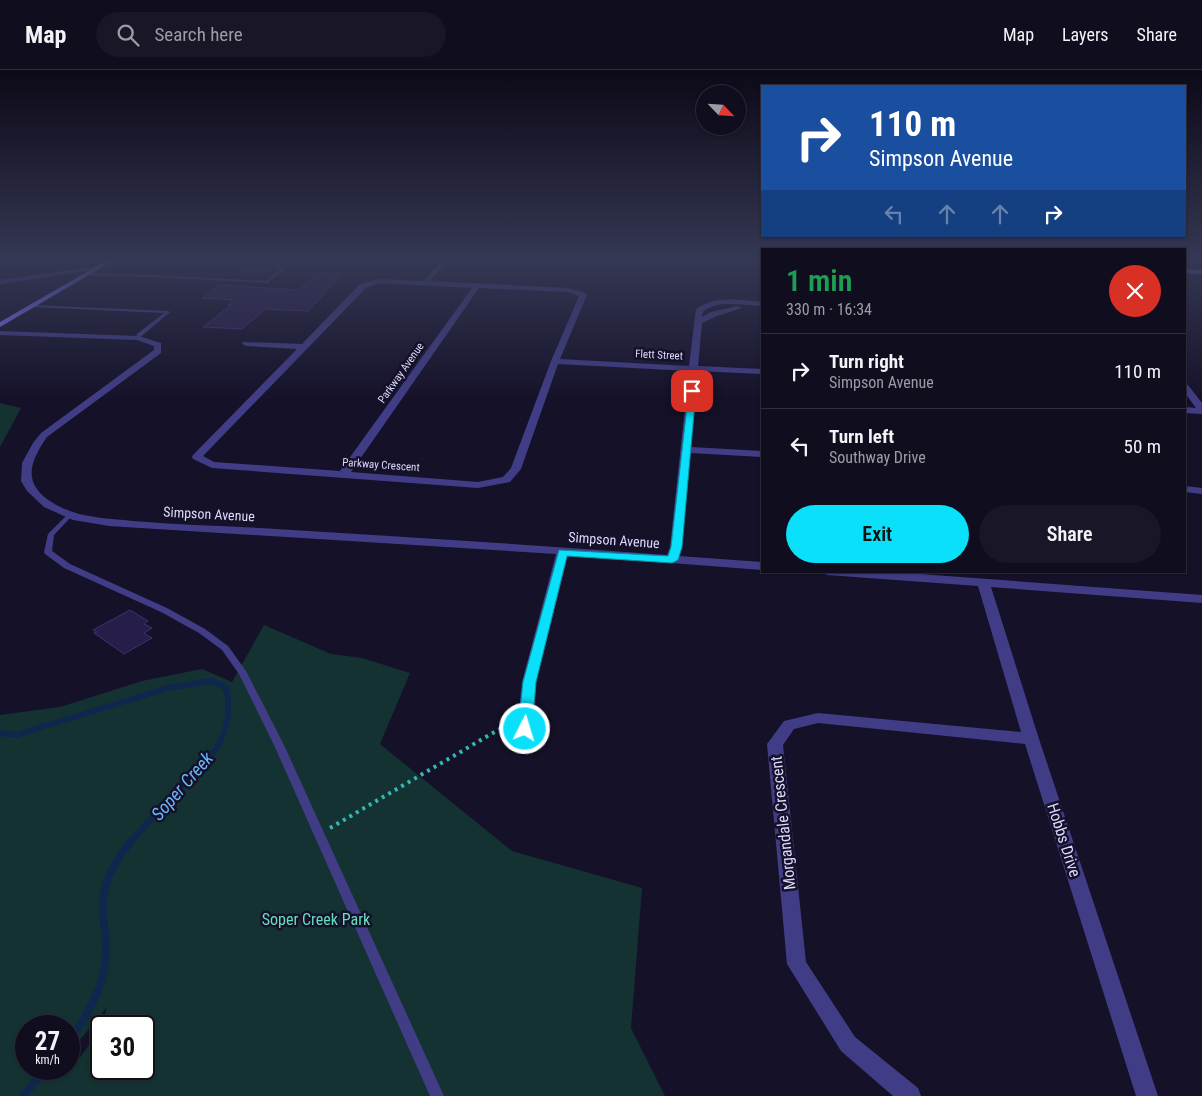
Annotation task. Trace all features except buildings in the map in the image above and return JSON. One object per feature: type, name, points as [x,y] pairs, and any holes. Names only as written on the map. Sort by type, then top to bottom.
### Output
[{"type":"street","points":[[0,325],[33,306]]},
{"type":"street","name":"Parkway Crescent","points":[[343,306],[197,458],[212,465],[478,485],[506,480],[516,469],[555,360],[578,306]]},
{"type":"street","name":"Parkway Avenue","points":[[344,474],[462,306]]},
{"type":"street","points":[[672,560],[676,547],[698,322],[707,316],[726,310],[751,306]]},
{"type":"street","name":"Simpson Avenue","points":[[0,333],[138,338],[158,345],[158,351],[44,435],[33,449],[26,463],[26,480],[32,492],[49,506],[70,515],[93,521],[175,528],[487,545],[761,566]]},
{"type":"street","points":[[246,344],[303,347]]},
{"type":"street","name":"Flett Street","points":[[555,360],[761,372]]},
{"type":"street","points":[[1186,388],[1202,410]]},
{"type":"street","points":[[1186,410],[1202,410]]},
{"type":"street","points":[[685,450],[761,454]]},
{"type":"street","points":[[1186,489],[1202,491]]},
{"type":"street","points":[[525,729],[529,682],[562,552]]},
{"type":"street","points":[[853,573],[1202,599]]},
{"type":"street","name":"Hobbs Drive","points":[[983,583],[1031,739],[1147,1096]]},
{"type":"street","name":"Morgandale Crescent","points":[[910,1096],[848,1044],[798,964],[775,744],[789,726],[818,718],[1031,739]]},
{"type":"lane","points":[[33,306],[168,312],[139,335],[138,338]]},
{"type":"lane","points":[[70,515],[51,534],[48,552],[67,566],[179,618],[202,631],[225,648],[243,673],[279,745],[437,1096]]},
{"type":"path","points":[[319,834],[526,713]]},
{"type":"green space","points":[[0,403],[21,408],[0,447]]},
{"type":"green space","name":"Soper Creek Park","points":[[264,625],[331,654],[362,658],[410,673],[380,744],[512,851],[642,888],[631,1028],[665,1096],[0,1096],[0,715],[60,707],[142,681],[202,669],[232,682]],"holes":[[[107,1007],[104,1015],[155,1015],[155,1080],[90,1080],[90,1044],[80,1057],[80,1080],[15,1080],[15,1015],[80,1015],[80,1040],[90,1028],[90,1015],[100,1015]]]},
{"type":"waterway","name":"Soper Creek","points":[[0,733],[16,735],[171,687],[213,681],[226,688],[228,704],[226,727],[216,749],[130,842]]},
{"type":"waterway","name":"Soper Creek","points":[[80,1025],[98,991],[104,969],[106,936],[103,904],[106,884],[114,866],[131,841]]},
{"type":"waterway","name":"Soper Creek","points":[[23,1096],[37,1080]]},
{"type":"route","points":[[525,729],[529,682],[562,552],[672,560],[676,547],[692,391]]}]
